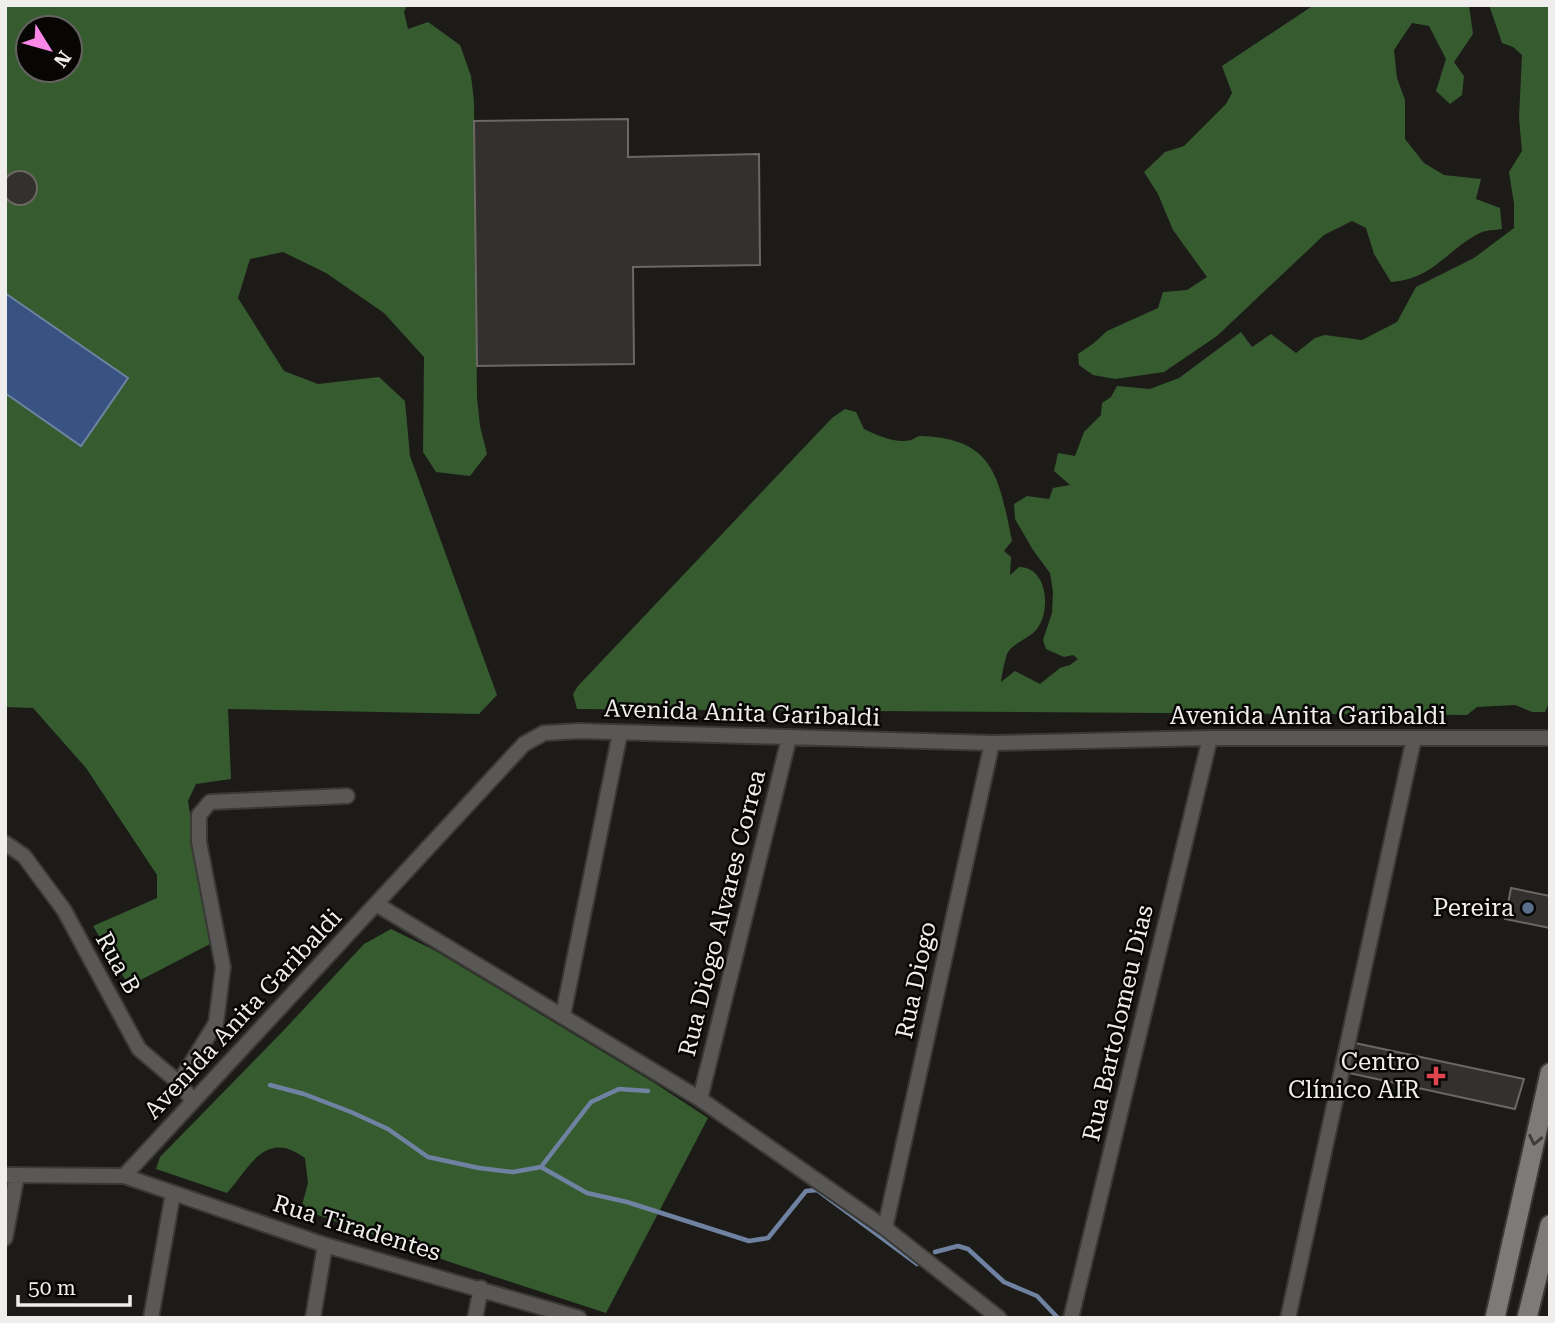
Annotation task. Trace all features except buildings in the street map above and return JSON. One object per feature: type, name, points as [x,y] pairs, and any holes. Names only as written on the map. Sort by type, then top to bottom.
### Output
[{"type":"main road","points":[[1495,1318],[1550,1073]]},
{"type":"main road","points":[[1527,1318],[1550,1224]]},
{"type":"street","name":"Avenida Anita Garibaldi","points":[[124,1176],[524,744],[544,733],[579,731],[992,743],[1210,738],[1550,737]]},
{"type":"street","points":[[563,1014],[620,733]]},
{"type":"street","name":"Rua Diogo Alvares Correa","points":[[700,1098],[789,738]]},
{"type":"street","name":"Rua Bartolomeu Dias","points":[[1071,1318],[1210,738]]},
{"type":"street","points":[[1288,1318],[1414,738]]},
{"type":"street","name":"Rua Diogo","points":[[885,1228],[992,743]]},
{"type":"street","points":[[179,1083],[216,1023],[223,967],[199,842],[199,815],[210,802],[347,796]]},
{"type":"street","name":"Rua B","points":[[5,843],[24,856],[64,911],[139,1049],[179,1083],[193,1101]]},
{"type":"street","points":[[376,904],[700,1098],[885,1228],[999,1318]]},
{"type":"street","points":[[5,1238],[11,1175],[124,1176]]},
{"type":"street","name":"Rua Tiradentes","points":[[124,1176],[325,1245],[579,1318]]},
{"type":"street","points":[[151,1318],[173,1192]]},
{"type":"street","points":[[313,1318],[325,1245]]},
{"type":"street","points":[[475,1318],[481,1288]]},
{"type":"green space","points":[[5,5],[407,5],[404,12],[408,29],[428,22],[460,45],[471,76],[474,101],[477,397],[487,454],[470,476],[436,472],[423,452],[424,357],[384,313],[326,273],[283,252],[250,259],[238,298],[284,371],[318,384],[379,377],[405,401],[410,456],[497,695],[479,714],[228,709],[231,779],[196,784],[188,801],[210,944],[129,986],[93,926],[157,898],[157,875],[86,768],[33,708],[5,707]]},
{"type":"green space","points":[[1318,5],[1469,5],[1473,34],[1454,62],[1464,76],[1462,95],[1450,104],[1436,91],[1446,59],[1429,26],[1412,23],[1394,50],[1397,78],[1405,100],[1405,139],[1424,163],[1444,175],[1481,179],[1476,199],[1500,208],[1502,229],[1480,233],[1429,270],[1406,280],[1391,282],[1374,254],[1366,228],[1352,221],[1324,235],[1217,336],[1164,372],[1115,379],[1093,375],[1079,365],[1078,354],[1107,331],[1158,308],[1163,292],[1187,290],[1207,277],[1173,230],[1158,194],[1144,172],[1165,152],[1184,146],[1226,104],[1232,93],[1222,66]]},
{"type":"green space","points":[[1489,5],[1550,5],[1550,700],[1545,712],[1532,712],[1515,705],[1477,707],[1467,715],[577,709],[573,694],[578,686],[832,418],[845,409],[856,412],[864,429],[880,436],[899,441],[920,436],[964,444],[979,453],[989,466],[1003,498],[1012,541],[1004,551],[1011,557],[1010,575],[1019,567],[1036,574],[1044,591],[1045,601],[1037,629],[1007,654],[1001,682],[1015,671],[1040,684],[1060,668],[1078,659],[1073,655],[1064,657],[1046,649],[1043,640],[1052,613],[1050,573],[1015,519],[1014,504],[1027,496],[1049,499],[1053,488],[1070,485],[1054,471],[1058,453],[1075,456],[1084,432],[1101,415],[1102,403],[1111,397],[1117,386],[1150,389],[1179,378],[1241,332],[1252,347],[1271,334],[1296,353],[1315,338],[1325,335],[1362,340],[1397,322],[1416,287],[1474,258],[1514,228],[1514,204],[1509,172],[1522,151],[1519,118],[1522,55],[1513,47],[1502,43]]},
{"type":"green space","points":[[391,929],[434,950],[708,1118],[606,1313],[301,1209],[308,1183],[305,1158],[291,1150],[279,1147],[260,1154],[227,1193],[156,1169],[160,1157],[364,944]]},
{"type":"water","points":[[5,293],[128,378],[81,446],[5,393]]},
{"type":"waterway","points":[[270,1085],[304,1094],[351,1112],[388,1129],[428,1157],[513,1172],[541,1167],[587,1193],[627,1202],[749,1241],[768,1238],[806,1191],[817,1190],[917,1264]]},
{"type":"waterway","points":[[541,1167],[591,1102],[619,1089],[648,1091]]},
{"type":"waterway","points":[[935,1252],[958,1246],[968,1249],[1004,1282],[1037,1296],[1058,1318]]},
{"type":"place","name":"Pereira","points":[[1528,908]]},
{"type":"place","name":"Centro Clínico AIR","points":[[1436,1076]]}]
